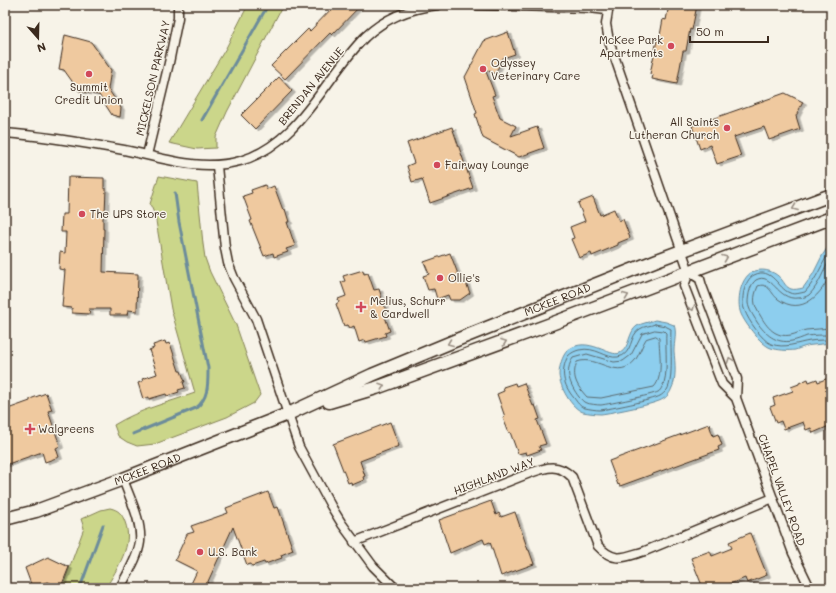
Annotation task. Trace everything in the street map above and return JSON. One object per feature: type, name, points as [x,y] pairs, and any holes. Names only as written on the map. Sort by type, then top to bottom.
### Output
[{"type":"main road","name":"MCKEE ROAD","points":[[6,519],[36,511],[123,479],[288,414],[378,372],[681,251],[831,194]]},
{"type":"main road","name":"MCKEE ROAD","points":[[288,414],[391,382],[552,324],[831,218]]},
{"type":"street","name":"MICKELSON PARKWAY","points":[[147,155],[170,63],[178,18],[178,5]]},
{"type":"street","name":"BRENDAN AVENUE","points":[[5,133],[61,138],[194,165],[217,166],[241,160],[261,152],[279,140],[295,126],[347,58],[366,37],[382,25],[404,12],[438,5]]},
{"type":"street","points":[[477,5],[608,8]]},
{"type":"street","name":"CHAPEL VALLEY ROAD","points":[[608,8],[606,24],[612,52],[681,251],[689,272],[700,279],[737,379],[736,398],[793,553],[810,588]]},
{"type":"street","points":[[217,166],[225,248],[228,263],[234,278],[256,319],[294,435],[302,453],[331,506],[354,542],[373,566],[395,588]]},
{"type":"street","name":"CHAPEL VALLEY ROAD","points":[[689,272],[684,286],[722,384],[736,398]]},
{"type":"street","name":"HIGHLAND WAY","points":[[354,542],[530,473],[553,467],[561,468],[572,477],[598,546],[605,554],[614,558],[645,551],[773,498]]},
{"type":"street","points":[[120,588],[130,570],[140,543],[139,529],[135,512],[123,479]]},
{"type":"green space","points":[[248,5],[283,5],[227,112],[216,137],[216,148],[197,149],[169,143],[226,48]]},
{"type":"green space","points":[[159,176],[197,183],[205,258],[210,272],[236,325],[260,395],[254,403],[227,417],[155,444],[137,446],[118,436],[114,425],[144,410],[195,393],[171,309],[155,215],[150,204]]},
{"type":"green space","points":[[110,508],[118,511],[123,517],[127,531],[127,539],[123,556],[106,588],[62,588],[84,528],[81,519],[101,510]]},
{"type":"water","points":[[831,242],[831,343],[808,346],[795,350],[776,349],[767,346],[752,332],[741,315],[739,300],[741,288],[746,277],[750,273],[759,270],[770,271],[777,275],[791,289],[803,288],[813,274]]},
{"type":"water","points":[[655,320],[674,325],[675,328],[675,376],[673,386],[667,397],[652,403],[601,414],[583,412],[574,406],[570,402],[561,385],[559,375],[561,362],[566,352],[576,346],[583,345],[598,348],[610,353],[620,353],[626,348],[632,332],[637,326]]},
{"type":"building","points":[[335,5],[361,5],[332,35],[330,33],[285,79],[271,66],[308,29],[310,31]]},
{"type":"building","name":"McKee Park Apartments","points":[[669,5],[697,5],[692,30],[690,29],[686,51],[683,51],[677,84],[652,79],[653,75],[650,74],[657,40],[659,41],[663,19],[666,20]]},
{"type":"building","points":[[508,32],[515,54],[503,58],[495,74],[485,69],[495,95],[492,96],[500,118],[516,126],[511,136],[537,127],[544,148],[519,157],[483,138],[475,114],[477,113],[465,77],[484,41]]},
{"type":"building","name":"Summit Credit Union","points":[[65,35],[91,42],[111,70],[108,89],[121,108],[120,117],[112,115],[99,95],[79,91],[64,70],[59,69]]},
{"type":"building","points":[[279,77],[292,91],[255,129],[241,115]]},
{"type":"building","name":"All Saints Lutheran Church","points":[[785,93],[803,102],[796,116],[800,129],[769,140],[764,127],[734,137],[741,156],[717,164],[710,145],[700,149],[692,126]]},
{"type":"building","name":"Fairway Lounge","points":[[452,127],[473,188],[430,203],[422,179],[412,182],[407,166],[414,163],[407,143]]},
{"type":"building","points":[[68,177],[104,178],[104,189],[106,189],[105,213],[103,213],[103,272],[138,274],[137,311],[128,310],[127,315],[110,315],[110,309],[89,309],[90,314],[72,313],[72,308],[62,307],[65,270],[59,269],[60,252],[65,253],[66,232],[61,232],[62,214],[67,214]]},
{"type":"building","points":[[265,185],[267,189],[274,186],[283,210],[285,209],[289,222],[287,222],[295,246],[286,249],[288,252],[274,257],[273,253],[264,256],[250,221],[252,220],[243,196],[252,193],[251,190]]},
{"type":"building","points":[[593,197],[600,215],[614,209],[619,221],[623,219],[630,238],[592,256],[591,253],[579,258],[571,239],[574,238],[570,227],[585,221],[578,203]]},
{"type":"building","name":"Ollie's","points":[[450,253],[461,282],[465,280],[470,293],[460,300],[450,300],[448,295],[437,299],[434,289],[428,290],[423,276],[429,274],[424,262]]},
{"type":"building","name":"Melius, Schurr & Cardwell","points":[[363,270],[364,274],[368,273],[374,290],[379,289],[386,311],[383,311],[390,331],[385,333],[386,336],[366,342],[365,340],[359,342],[354,326],[350,328],[348,325],[344,326],[336,304],[339,302],[338,299],[346,296],[341,282],[345,281],[343,276]]},
{"type":"building","points":[[165,341],[166,344],[170,343],[179,371],[181,371],[185,382],[183,382],[185,388],[178,390],[179,392],[167,396],[166,394],[149,399],[149,397],[143,399],[138,383],[143,381],[142,379],[157,374],[149,350],[154,348],[153,345]]},
{"type":"building","points":[[831,377],[831,421],[828,422],[829,426],[813,433],[811,428],[806,430],[803,422],[784,429],[781,421],[776,423],[770,407],[775,405],[773,398],[793,391],[791,387],[808,379],[809,382],[817,379],[818,382]]},
{"type":"building","points":[[515,383],[516,386],[524,383],[533,406],[535,405],[540,419],[537,420],[546,444],[539,446],[541,450],[527,455],[526,452],[518,454],[503,418],[505,417],[497,394],[504,391],[503,387]]},
{"type":"building","name":"Walgreens","points":[[46,393],[52,410],[48,411],[60,446],[56,448],[59,457],[45,462],[42,452],[5,465],[5,410],[30,401],[30,399]]},
{"type":"building","points":[[390,422],[399,446],[360,461],[365,476],[363,477],[364,480],[352,485],[351,482],[348,483],[333,444]]},
{"type":"building","points":[[709,424],[713,436],[718,434],[722,445],[718,447],[719,450],[620,486],[619,484],[618,485],[609,461]]},
{"type":"building","points":[[268,492],[274,508],[278,507],[293,550],[281,555],[282,558],[265,564],[264,562],[252,566],[251,564],[247,565],[233,527],[205,588],[189,588],[197,571],[175,560],[187,534],[194,532],[191,526],[228,513],[226,508]]},
{"type":"building","points":[[491,501],[496,515],[499,513],[501,517],[515,512],[534,564],[501,576],[490,542],[485,544],[483,539],[450,553],[439,520]]},
{"type":"building","points":[[750,533],[767,575],[747,583],[745,578],[720,588],[703,588],[691,558],[710,551],[712,556],[732,548],[729,542]]},
{"type":"building","points":[[48,557],[69,567],[61,587],[47,582],[32,587],[25,568]]},
{"type":"waterway","points":[[202,120],[268,5]]},
{"type":"waterway","points":[[133,434],[196,408],[203,400],[207,390],[208,368],[179,222],[175,193]]},
{"type":"waterway","points":[[80,588],[103,525]]},
{"type":"place","name":"McKee Park Apartments","points":[[671,46]]},
{"type":"place","name":"Odyssey Veterinary Care","points":[[483,69]]},
{"type":"place","name":"Summit Credit Union","points":[[89,74]]},
{"type":"place","name":"All Saints Lutheran Church","points":[[727,128]]},
{"type":"place","name":"Fairway Lounge","points":[[437,165]]},
{"type":"place","name":"The UPS Store","points":[[82,214]]},
{"type":"place","name":"Ollie's","points":[[440,278]]},
{"type":"place","name":"Melius, Schurr & Cardwell","points":[[361,307]]},
{"type":"place","name":"Walgreens","points":[[30,429]]},
{"type":"place","name":"U.S. Bank","points":[[200,552]]}]
